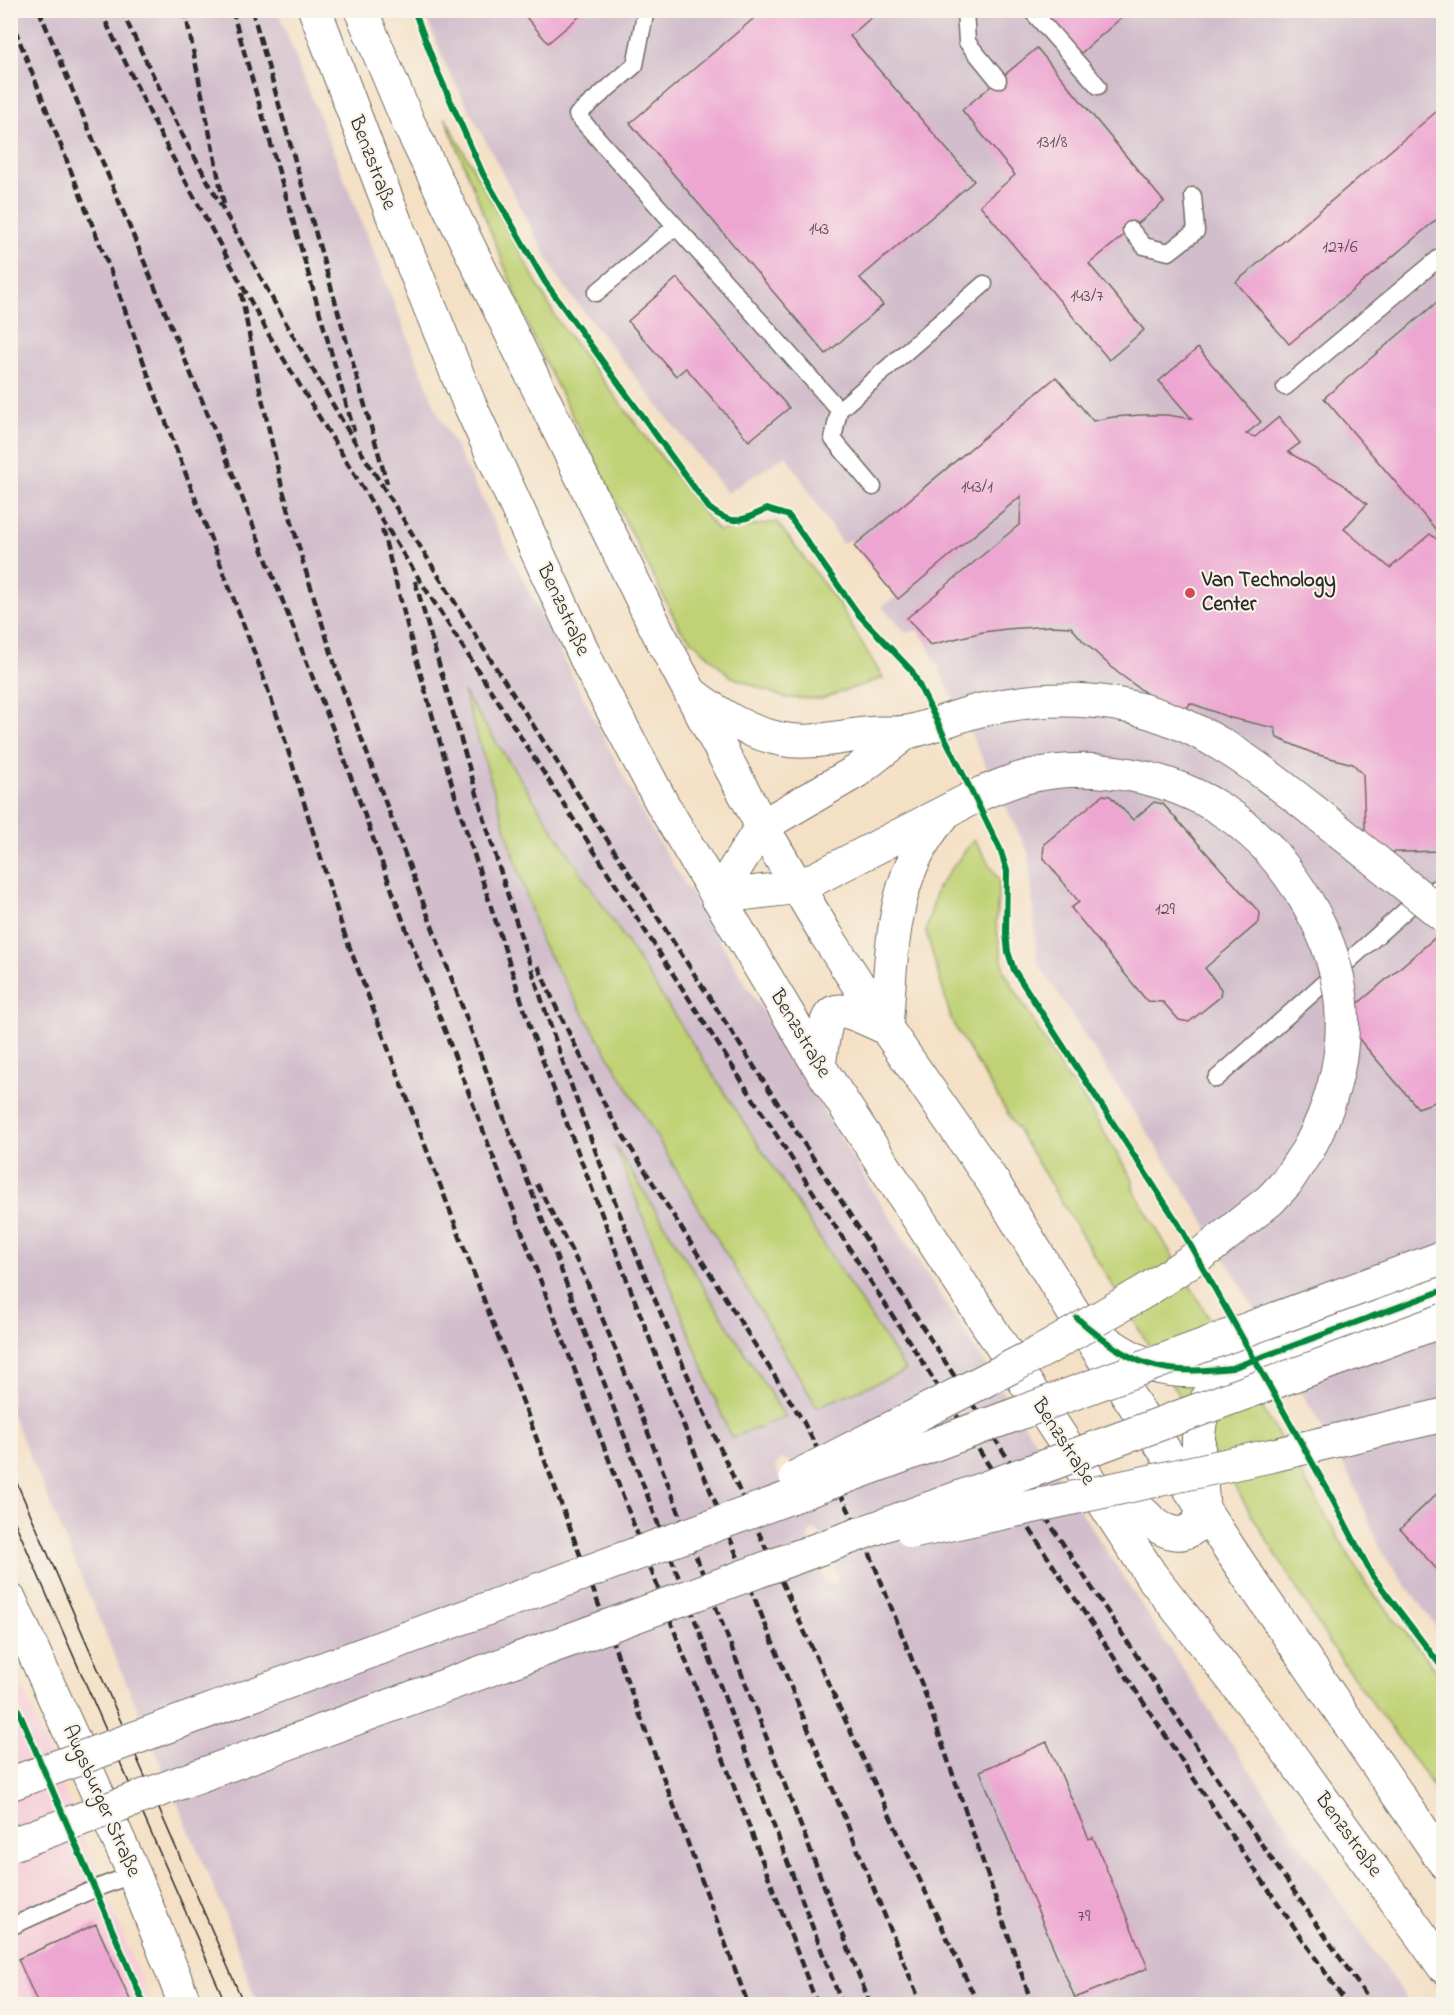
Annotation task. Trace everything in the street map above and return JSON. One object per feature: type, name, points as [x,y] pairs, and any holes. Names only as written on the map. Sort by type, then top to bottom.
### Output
[{"type":"main road","name":"Benzstraße","points":[[315,10],[409,256],[469,403],[595,677],[663,805],[819,1066],[1091,1486],[1157,1584],[1270,1727],[1443,1967]]},
{"type":"main road","points":[[361,10],[404,112],[659,634],[762,826],[825,933],[886,1028],[993,1182],[1077,1318],[1443,1862]]},
{"type":"main road","points":[[692,694],[720,715],[737,724],[782,739],[827,740],[866,734],[907,732],[979,711],[1022,702],[1064,701],[1116,704],[1168,718],[1209,736],[1248,761],[1334,827],[1443,916]]},
{"type":"main road","points":[[717,897],[762,826],[857,771],[907,732]]},
{"type":"main road","points":[[677,1539],[1046,1349],[1147,1290],[1210,1248],[1270,1200],[1299,1165],[1319,1129],[1336,1081],[1343,1026],[1341,997],[1330,948],[1318,920],[1286,868],[1247,828],[1228,814],[1185,791],[1134,776],[1074,770],[1030,776],[1008,782],[799,887],[717,897]]},
{"type":"main road","points":[[886,1028],[893,943],[903,888],[927,836],[948,811]]},
{"type":"main road","points":[[819,1066],[825,1022],[835,1011],[851,1012],[886,1028]]},
{"type":"main road","points":[[10,1784],[1443,1257]]},
{"type":"main road","points":[[1077,1318],[1104,1342],[1122,1354],[1149,1366],[1192,1371],[1232,1368],[1443,1290]]},
{"type":"main road","points":[[10,1845],[1443,1320]]},
{"type":"main road","points":[[1091,1486],[1130,1503],[1159,1527],[1169,1532],[1180,1533],[1195,1528],[1202,1517],[1203,1508],[1197,1441],[1199,1423],[1204,1403],[1214,1384],[1232,1368]]},
{"type":"main road","points":[[794,1558],[1274,1455],[1443,1415]]},
{"type":"main road","name":"Augsburger Straße","points":[[10,1600],[134,1874],[185,2004]]},
{"type":"lane","points":[[645,10],[635,65],[578,115],[839,410]]},
{"type":"lane","points":[[965,10],[966,42],[998,80]]},
{"type":"lane","points":[[1031,10],[1098,86]]},
{"type":"lane","points":[[1131,230],[1144,246],[1169,252],[1196,231],[1193,196]]},
{"type":"lane","points":[[596,293],[676,225]]},
{"type":"lane","points":[[1285,387],[1443,254]]},
{"type":"lane","points":[[873,487],[833,439],[839,410],[984,284]]},
{"type":"lane","points":[[1216,1078],[1425,894],[1443,885]]},
{"type":"lane","points":[[10,1927],[94,1889],[134,1874]]},
{"type":"shaded area","points":[[10,11],[278,11],[438,413],[648,824],[871,1188],[1227,1737],[1410,2004],[258,2004],[224,1912],[11,1412]],"holes":[[[781,1459],[789,1461],[806,1505],[806,1510],[802,1514],[796,1514],[793,1510],[776,1468]],[[813,1530],[822,1535],[838,1576],[836,1584],[831,1586],[825,1581],[808,1539]]]},
{"type":"shaded area","points":[[424,11],[1443,11],[1443,1636],[1381,1551],[1352,1480],[1199,1213],[1037,961],[1029,854],[920,630],[906,633],[882,607],[897,596],[850,539],[842,544],[786,455],[727,493],[559,280],[446,66]]},
{"type":"shaded area","points":[[11,1659],[151,2004],[11,2004]]},
{"type":"green space","points":[[445,117],[559,323],[718,531],[777,522],[838,603],[883,678],[821,699],[785,698],[730,676],[680,629],[534,340]]},
{"type":"green space","points":[[463,691],[906,1371],[817,1407],[541,942]]},
{"type":"green space","points":[[974,839],[999,880],[996,923],[1004,971],[1068,1081],[1074,1083],[1133,1180],[1133,1189],[1366,1584],[1443,1679],[1443,1800],[1334,1650],[952,1022],[926,931],[937,888]]},
{"type":"green space","points":[[614,1144],[785,1417],[731,1438]]},
{"type":"building","points":[[520,10],[587,10],[548,43]]},
{"type":"building","points":[[756,10],[880,10],[850,36],[974,181],[860,278],[883,305],[826,354],[630,123],[759,14]]},
{"type":"building","points":[[1041,10],[1130,10],[1079,55]]},
{"type":"building","points":[[1037,48],[1164,202],[1089,264],[1144,330],[1109,360],[980,205],[1015,175],[962,110]]},
{"type":"building","points":[[1443,106],[1443,214],[1289,344],[1236,282]]},
{"type":"building","points":[[677,278],[789,408],[749,441],[686,368],[676,376],[628,321]]},
{"type":"building","points":[[1443,297],[1443,538],[1324,398]]},
{"type":"building","name":"Van Technology Center","points":[[1198,348],[1261,422],[1246,434],[1255,437],[1279,417],[1300,443],[1288,452],[1341,483],[1367,504],[1344,529],[1390,568],[1430,534],[1443,544],[1443,851],[1366,853],[1363,774],[1353,764],[1315,754],[1277,738],[1275,728],[1231,718],[1190,703],[1183,716],[1162,705],[1117,672],[1071,627],[1051,626],[983,632],[930,645],[907,618],[1020,524],[1021,496],[898,599],[854,546],[1056,377],[1093,421],[1140,415],[1167,415],[1192,419],[1159,381]]},
{"type":"building","points":[[1103,795],[1110,796],[1133,820],[1154,802],[1163,804],[1260,913],[1259,922],[1205,968],[1221,989],[1220,997],[1189,1022],[1179,1020],[1163,1002],[1147,1001],[1071,908],[1079,902],[1043,857],[1044,844]]},
{"type":"building","points":[[1443,931],[1443,1099],[1418,1108],[1341,1018]]},
{"type":"building","points":[[1443,1488],[1443,1576],[1400,1529]]},
{"type":"building","points":[[1047,1742],[1089,1839],[1093,1837],[1148,1968],[1075,1998],[980,1771]]},
{"type":"building","points":[[96,1924],[132,2004],[38,2004],[18,1959]]},
{"type":"tram line","points":[[10,1467],[244,2004]]},
{"type":"tram line","points":[[10,1511],[226,2004]]},
{"type":"railway","points":[[39,10],[234,477],[338,742],[408,934],[817,2004]]},
{"type":"railway","points":[[100,10],[160,134],[269,335],[405,557],[1047,1556],[1229,1832],[1347,2004]]},
{"type":"railway","points":[[121,10],[183,136],[283,318],[347,429],[489,657],[1065,1547],[1242,1816],[1372,2004]]},
{"type":"railway","points":[[185,10],[224,205]]},
{"type":"railway","points":[[232,10],[354,431]]},
{"type":"railway","points":[[252,10],[387,483]]},
{"type":"railway","points":[[10,17],[116,285],[259,665],[280,724],[343,930],[748,2004]]},
{"type":"railway","points":[[241,293],[281,483],[341,684],[572,1299],[842,2004]]},
{"type":"railway","points":[[382,529],[457,802],[531,1030],[672,1397],[921,2004]]},
{"type":"railway","points":[[415,581],[521,937],[568,1077],[615,1203],[684,1368],[733,1477],[978,2004]]},
{"type":"railway","points":[[538,966],[610,1115],[803,1421],[866,1544],[922,1685],[1032,2004]]},
{"type":"railway","points":[[537,1184],[584,1275],[619,1358],[870,2004]]},
{"type":"cycle path","points":[[414,10],[436,68],[483,174],[545,282],[709,508],[731,520],[744,519],[767,509],[789,516],[859,615],[912,671],[1000,849],[1007,871],[1006,933],[1008,952],[1014,970],[1179,1225],[1326,1487],[1372,1575],[1444,1670]]},
{"type":"cycle path","points":[[1077,1318],[1114,1347],[1148,1364],[1165,1368],[1207,1370],[1232,1368],[1444,1290]]},
{"type":"cycle path","points":[[10,1691],[144,2004]]},
{"type":"place","name":"Van Technology Center","points":[[1190,593]]}]
